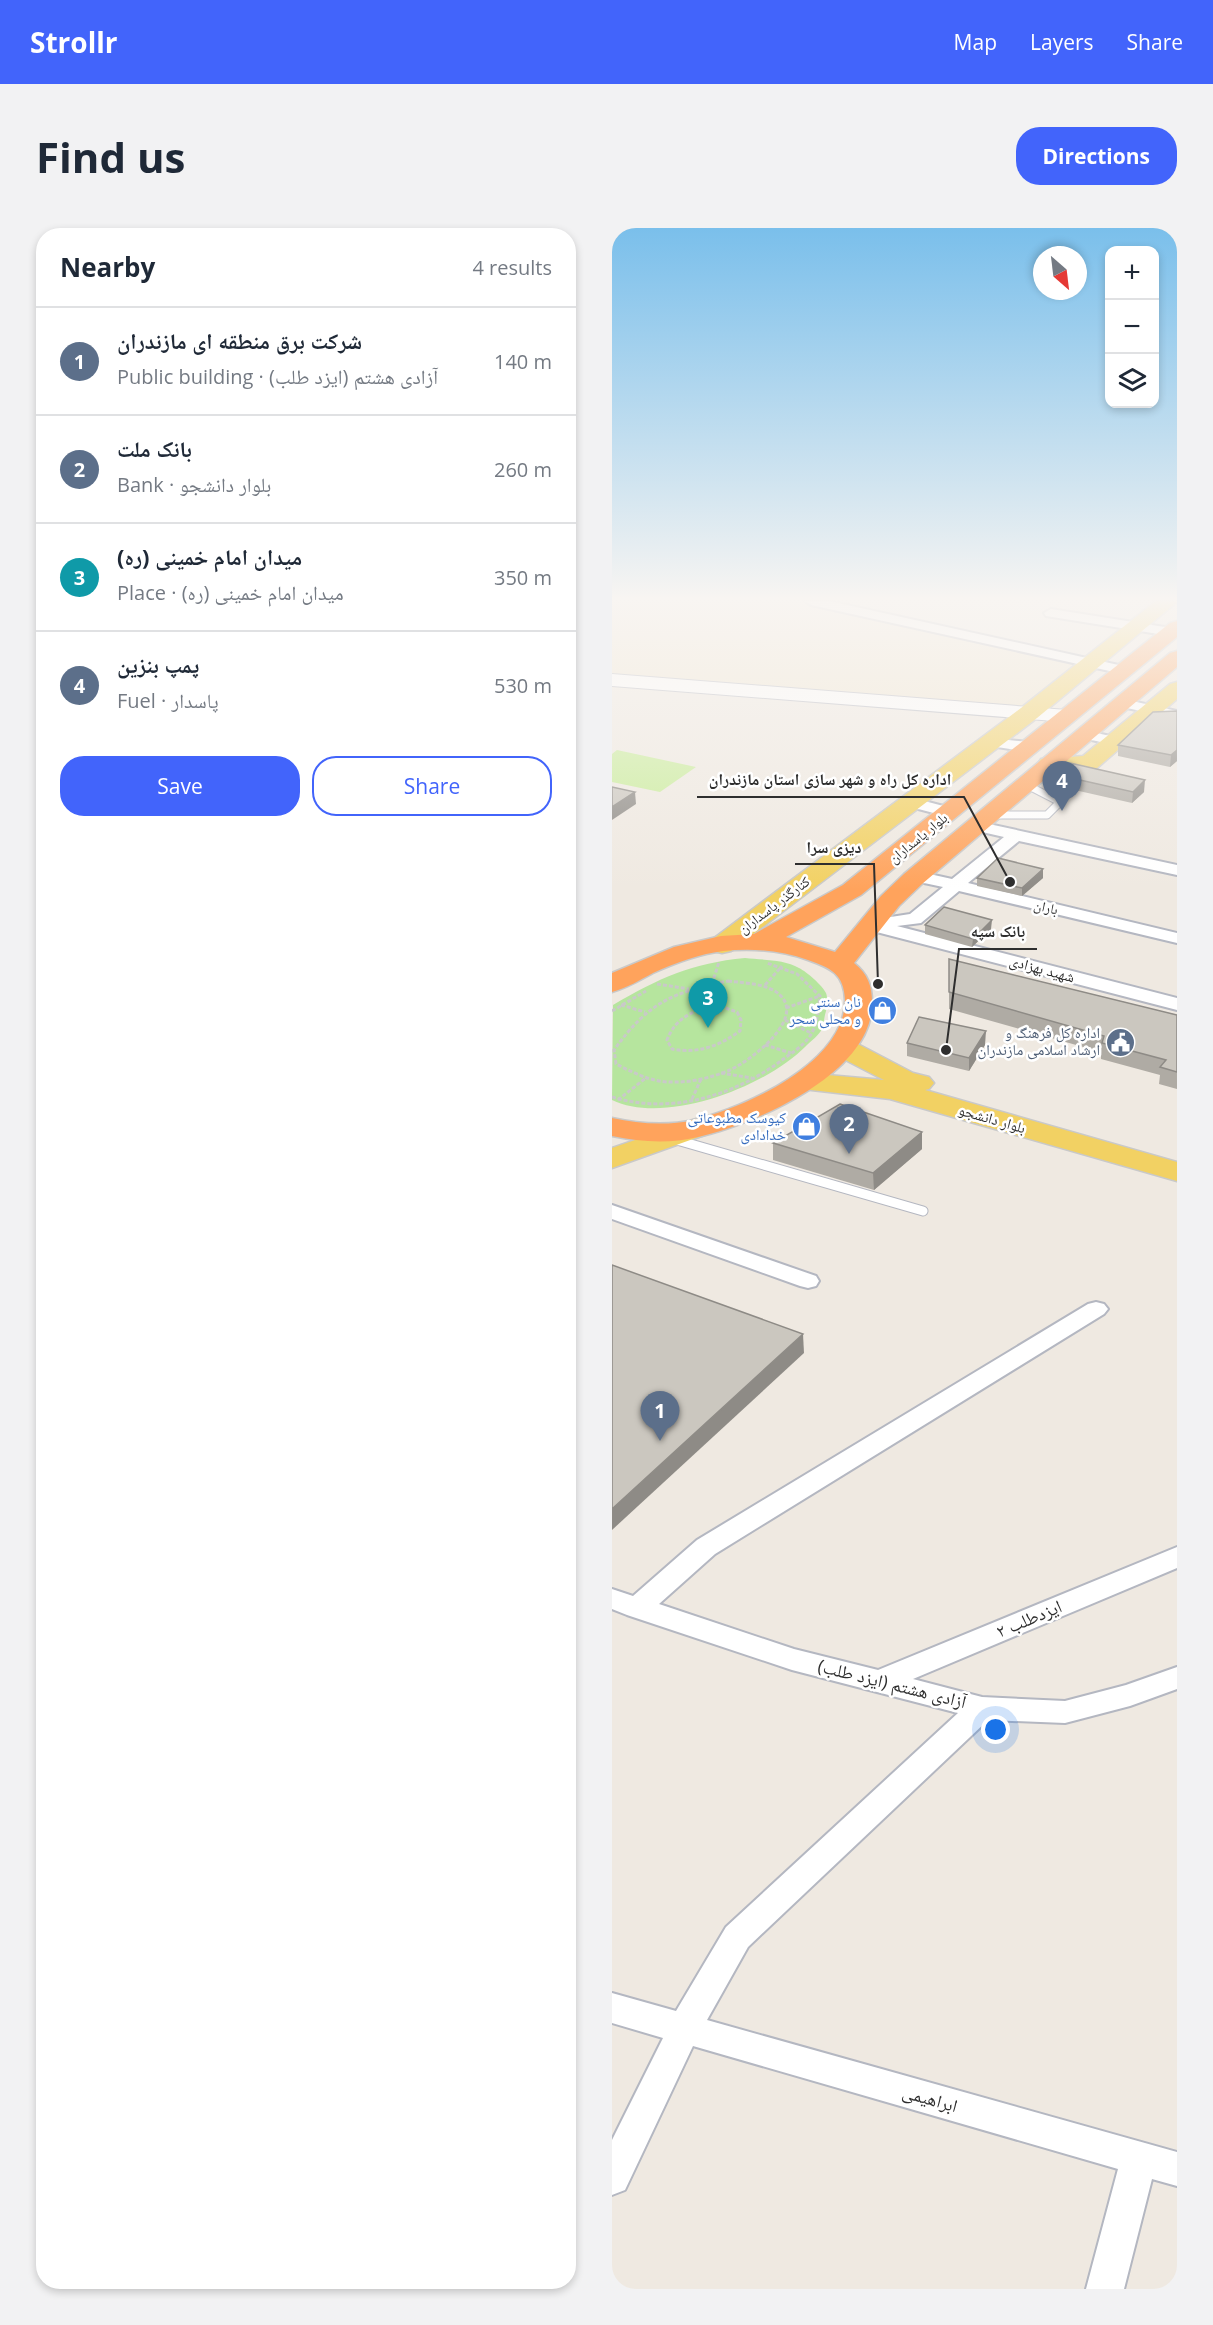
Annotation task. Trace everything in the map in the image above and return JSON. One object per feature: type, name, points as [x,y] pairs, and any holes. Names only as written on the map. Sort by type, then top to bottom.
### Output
[{"type":"highway","name":"بلوار پاسداران","points":[[761,952],[818,909],[852,890],[1090,697]]},
{"type":"highway","name":"بلوار پاسداران","points":[[840,963],[915,877],[1049,764],[1087,735],[1129,697]]},
{"type":"highway","points":[[818,909],[829,920],[847,921],[883,892],[915,877]]},
{"type":"highway","points":[[612,1127],[642,1134],[686,1122],[742,1114],[804,1082],[842,1047],[860,1007],[858,984],[840,963],[802,949],[721,958],[672,956],[614,989]]},
{"type":"main road","points":[[829,697],[1067,716]]},
{"type":"main road","name":"کنارگذر پاسداران","points":[[721,958],[909,802],[1048,697]]},
{"type":"main road","points":[[1049,764],[1089,764],[1166,697]]},
{"type":"main road","name":"بلوار دانشجو","points":[[842,1047],[903,1079],[1177,1157]]},
{"type":"main road","name":"بلوار دانشجو","points":[[804,1082],[892,1090],[1177,1172]]},
{"type":"main road","points":[[612,1159],[686,1122]]},
{"type":"street","points":[[1122,703],[1177,715]]},
{"type":"street","points":[[1087,735],[1116,741]]},
{"type":"street","points":[[989,742],[1029,747]]},
{"type":"street","points":[[909,802],[949,812]]},
{"type":"street","points":[[982,821],[1016,835],[1173,864]]},
{"type":"street","points":[[871,925],[915,919],[1016,835]]},
{"type":"street","name":"باران","points":[[915,877],[1177,938]]},
{"type":"street","name":"شهید بهزادی","points":[[871,925],[1177,1005]]},
{"type":"street","points":[[612,1212],[808,1281]]},
{"type":"street","points":[[624,1603],[706,1547],[1096,1310]]},
{"type":"street","name":"ایزدطلب ۲","points":[[880,1681],[1177,1557]]},
{"type":"street","name":"آزادی هشتم (ایزد طلب)","points":[[624,1603],[792,1659],[982,1707],[1065,1712],[1130,1695],[1177,1678]]},
{"type":"street","points":[[612,2178],[684,2029],[737,1937],[982,1707]]},
{"type":"street","name":"ابراهیمی","points":[[612,2008],[1177,2169]]},
{"type":"street","points":[[1105,2289],[1139,2158]]},
{"type":"lane","points":[[982,821],[1047,815],[1060,802],[1025,784]]},
{"type":"lane","points":[[686,1122],[923,1211]]},
{"type":"path","points":[[761,952],[782,966],[789,967],[820,996]]},
{"type":"path","points":[[712,984],[721,958]]},
{"type":"path","points":[[765,985],[782,966]]},
{"type":"path","points":[[657,984],[663,981]]},
{"type":"path","points":[[728,981],[752,982],[765,985],[784,998],[788,1016],[779,1033],[734,1068],[702,1078],[669,1082],[647,1077],[616,1064],[614,1045],[655,1003],[689,989],[712,984],[728,981]]},
{"type":"path","points":[[614,989],[657,984],[689,989]]},
{"type":"path","points":[[612,1011],[614,989]]},
{"type":"path","points":[[614,989],[646,1012]]},
{"type":"path","points":[[786,1008],[820,996]]},
{"type":"path","points":[[686,1122],[728,1091],[775,1067],[808,1040],[817,1021],[820,996]]},
{"type":"path","points":[[705,1007],[726,1007],[737,1012],[741,1020],[740,1031],[725,1042],[703,1050],[684,1052],[672,1049],[667,1040],[669,1031],[677,1020],[687,1013],[705,1007]]},
{"type":"path","points":[[785,1020],[811,1034]]},
{"type":"path","points":[[765,1045],[792,1053]]},
{"type":"path","points":[[719,1073],[753,1078]]},
{"type":"path","points":[[618,1100],[647,1077]]},
{"type":"path","points":[[686,1122],[702,1078]]},
{"type":"path","points":[[612,1097],[626,1103],[674,1105],[686,1122]]},
{"type":"shaded area","points":[[809,697],[1048,697],[1029,713]]},
{"type":"green space","points":[[617,750],[696,767],[660,792],[612,782],[612,754]]},
{"type":"green space","points":[[745,958],[780,961],[793,965],[806,972],[821,986],[826,993],[827,1004],[823,1027],[817,1036],[789,1061],[767,1075],[715,1098],[687,1105],[660,1108],[634,1107],[612,1100],[613,1005],[676,973],[726,960]]},
{"type":"building","points":[[1177,711],[1177,750],[1171,755],[1118,745],[1153,712]]},
{"type":"building","points":[[1070,763],[1145,780],[1133,792],[1058,775]]},
{"type":"building","points":[[612,787],[635,792],[612,807]]},
{"type":"building","points":[[998,858],[1043,869],[1022,888],[977,878]]},
{"type":"building","points":[[944,907],[992,920],[973,939],[925,925]]},
{"type":"building","points":[[949,959],[1177,1015],[1177,1072],[1160,1067],[1166,1060],[1102,1043],[1104,1036],[949,992]]},
{"type":"building","points":[[919,1017],[986,1031],[969,1058],[907,1043]]},
{"type":"building","points":[[840,1104],[922,1132],[873,1173],[773,1143]]},
{"type":"building","points":[[612,1265],[803,1334],[612,1509]]},
{"type":"place","name":"پمپ بنزین","points":[[1062,811]]},
{"type":"place","name":"اداره کل راه و شهر سازی استان مازندران","points":[[1010,882]]},
{"type":"place","name":"دیزی سرا","points":[[878,984]]},
{"type":"place","name":"نان سنتی و محلی سحر","points":[[882,1011]]},
{"type":"place","name":"میدان امام خمینی (ره)","points":[[708,1028]]},
{"type":"place","name":"اداره کل فرهنگ و ارشاد اسلامی مازندران","points":[[1121,1042]]},
{"type":"place","name":"بانک سپه","points":[[946,1050]]},
{"type":"place","name":"کیوسک مطبوعاتی خدادادی","points":[[807,1127]]},
{"type":"place","name":"بانک ملت","points":[[849,1154]]},
{"type":"place","name":"شرکت برق منطقه ای مازندران","points":[[660,1441]]}]
